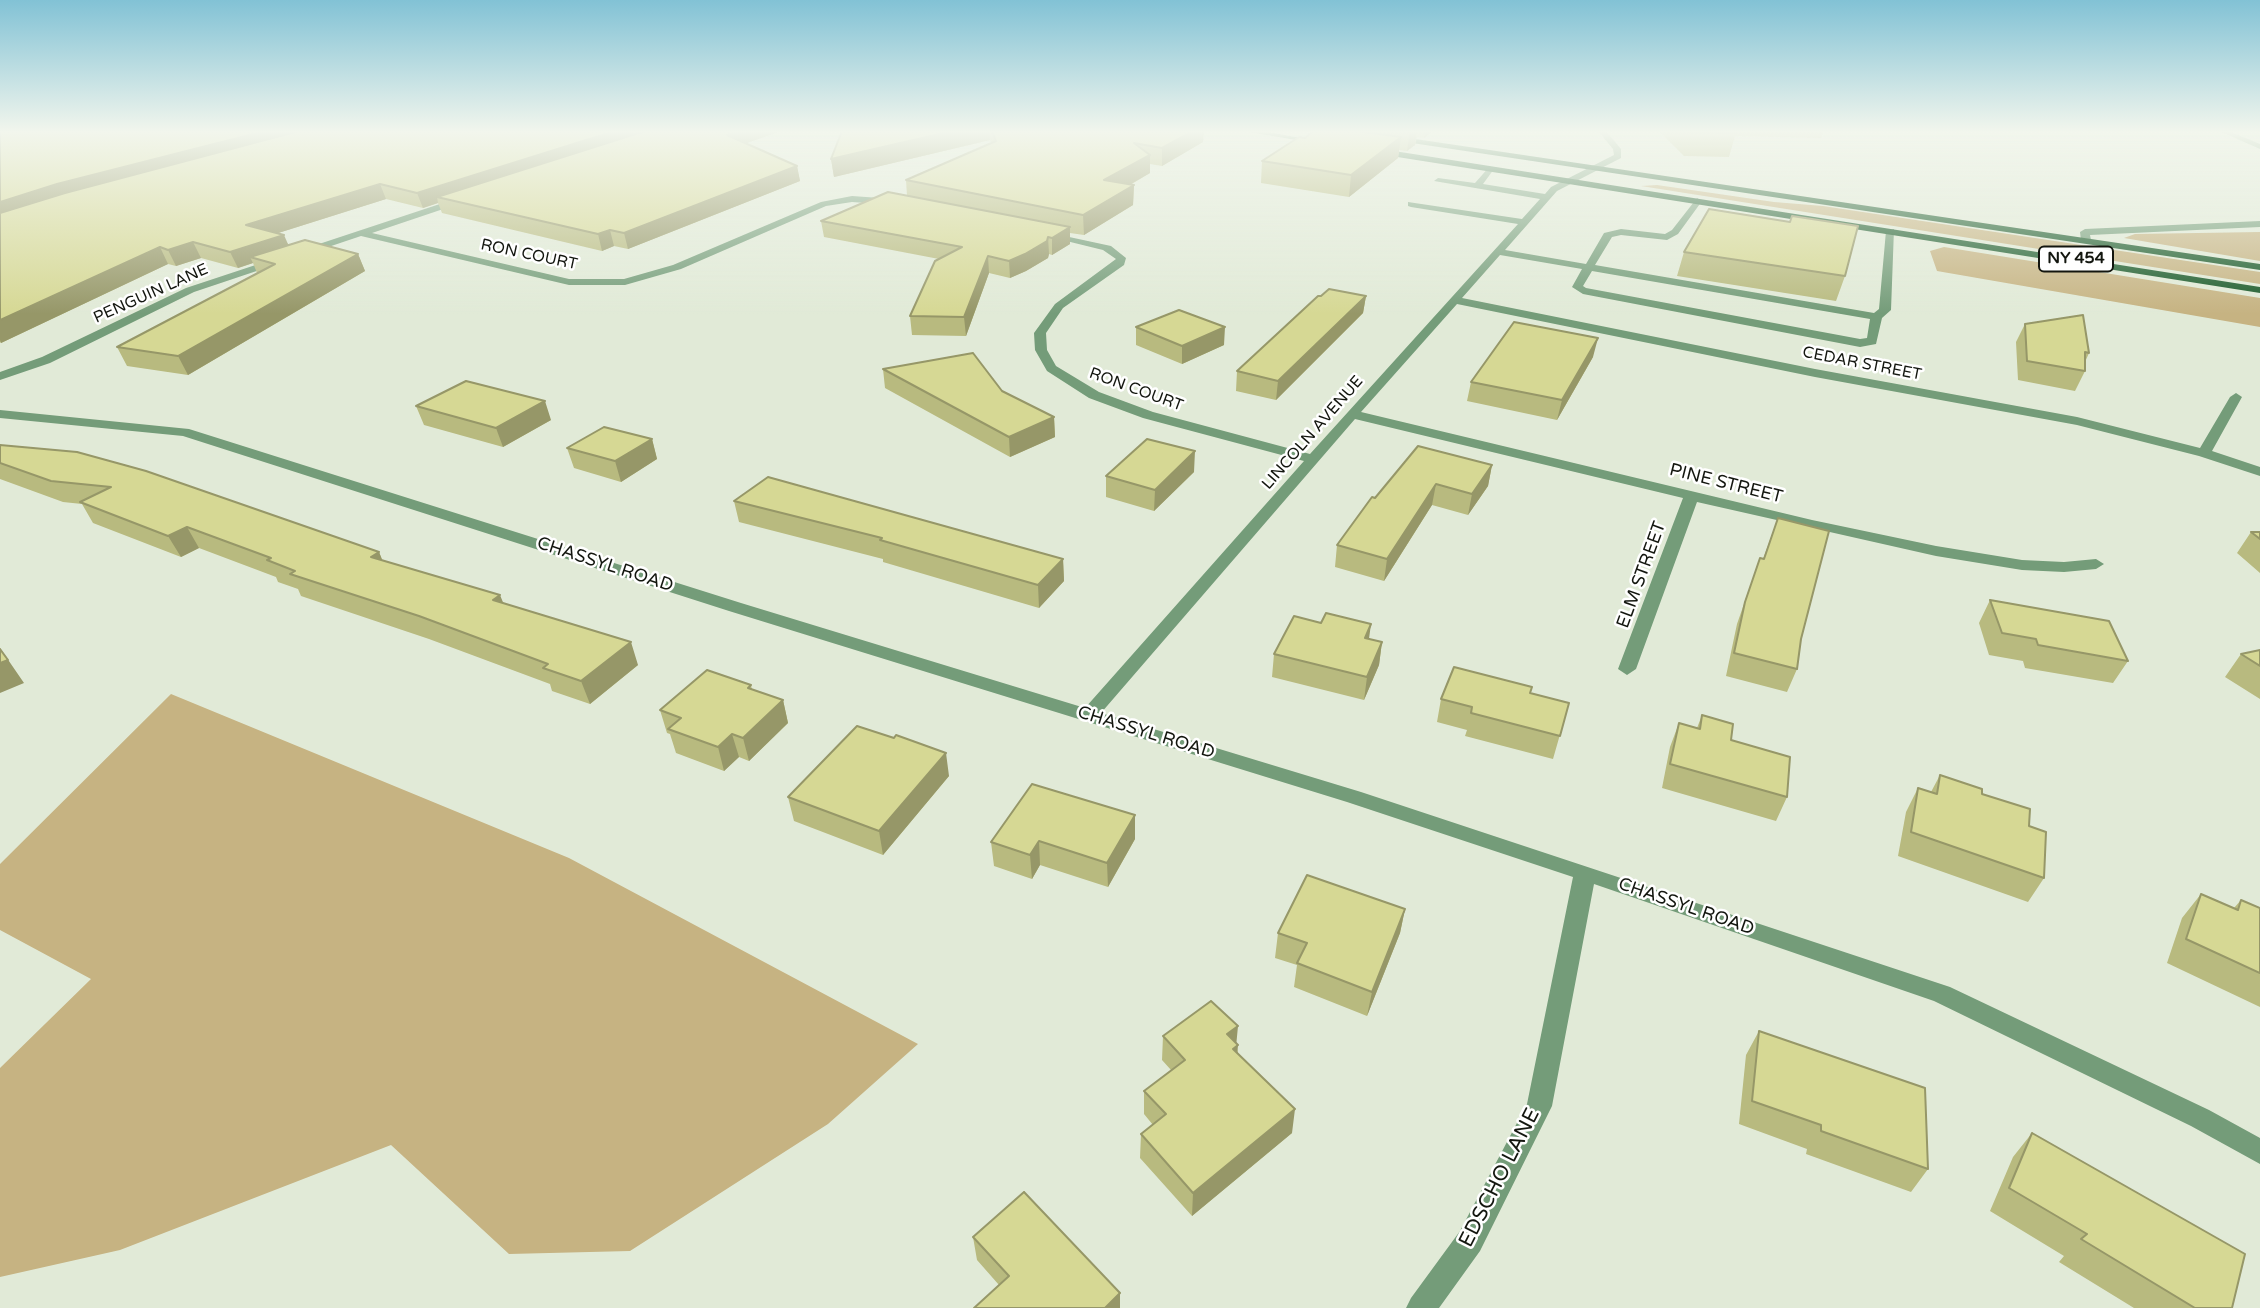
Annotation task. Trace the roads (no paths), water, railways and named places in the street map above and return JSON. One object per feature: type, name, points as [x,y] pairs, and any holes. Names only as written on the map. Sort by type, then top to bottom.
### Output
[{"type":"main road","name":"NY 454","points":[[1640,192],[2260,290]]},
{"type":"main road","name":"NY 454","points":[[1765,192],[2260,267]]},
{"type":"street","points":[[1513,192],[1548,197]]},
{"type":"street","name":"LINCOLN AVENUE","points":[[1089,715],[1352,414],[1552,192]]},
{"type":"street","name":"PENGUIN LANE","points":[[0,376],[46,360],[190,290],[479,195]]},
{"type":"street","name":"RON COURT","points":[[359,233],[569,282],[625,282],[677,267],[824,204],[852,199],[906,205]]},
{"type":"street","points":[[1697,201],[1675,232],[1667,237],[1621,232],[1608,235],[1577,287],[1583,291],[1860,342],[1872,341],[1875,317]]},
{"type":"street","points":[[1411,204],[1526,222]]},
{"type":"street","points":[[2086,240],[2085,232],[2260,224]]},
{"type":"street","points":[[1500,252],[1875,317],[1885,310],[1891,231]]},
{"type":"street","name":"RON COURT","points":[[1040,232],[1093,243],[1116,252],[1121,258],[1120,262],[1059,306],[1040,333],[1041,350],[1051,368],[1094,395],[1147,415],[1314,459]]},
{"type":"street","name":"CEDAR STREET","points":[[1455,300],[1829,375],[2077,421],[2204,453],[2260,472]]},
{"type":"street","points":[[2204,453],[2236,397]]},
{"type":"street","name":"CHASSYL ROAD","points":[[0,414],[184,432],[1585,873],[1942,994],[2200,1118],[2260,1152]]},
{"type":"street","name":"PINE STREET","points":[[1352,414],[1936,551],[2022,565],[2064,567],[2096,564]]},
{"type":"street","name":"ELM STREET","points":[[1628,669],[1692,495]]},
{"type":"street","name":"EDSCHO LANE","points":[[1421,1308],[1471,1241],[1539,1106],[1585,873]]}]
